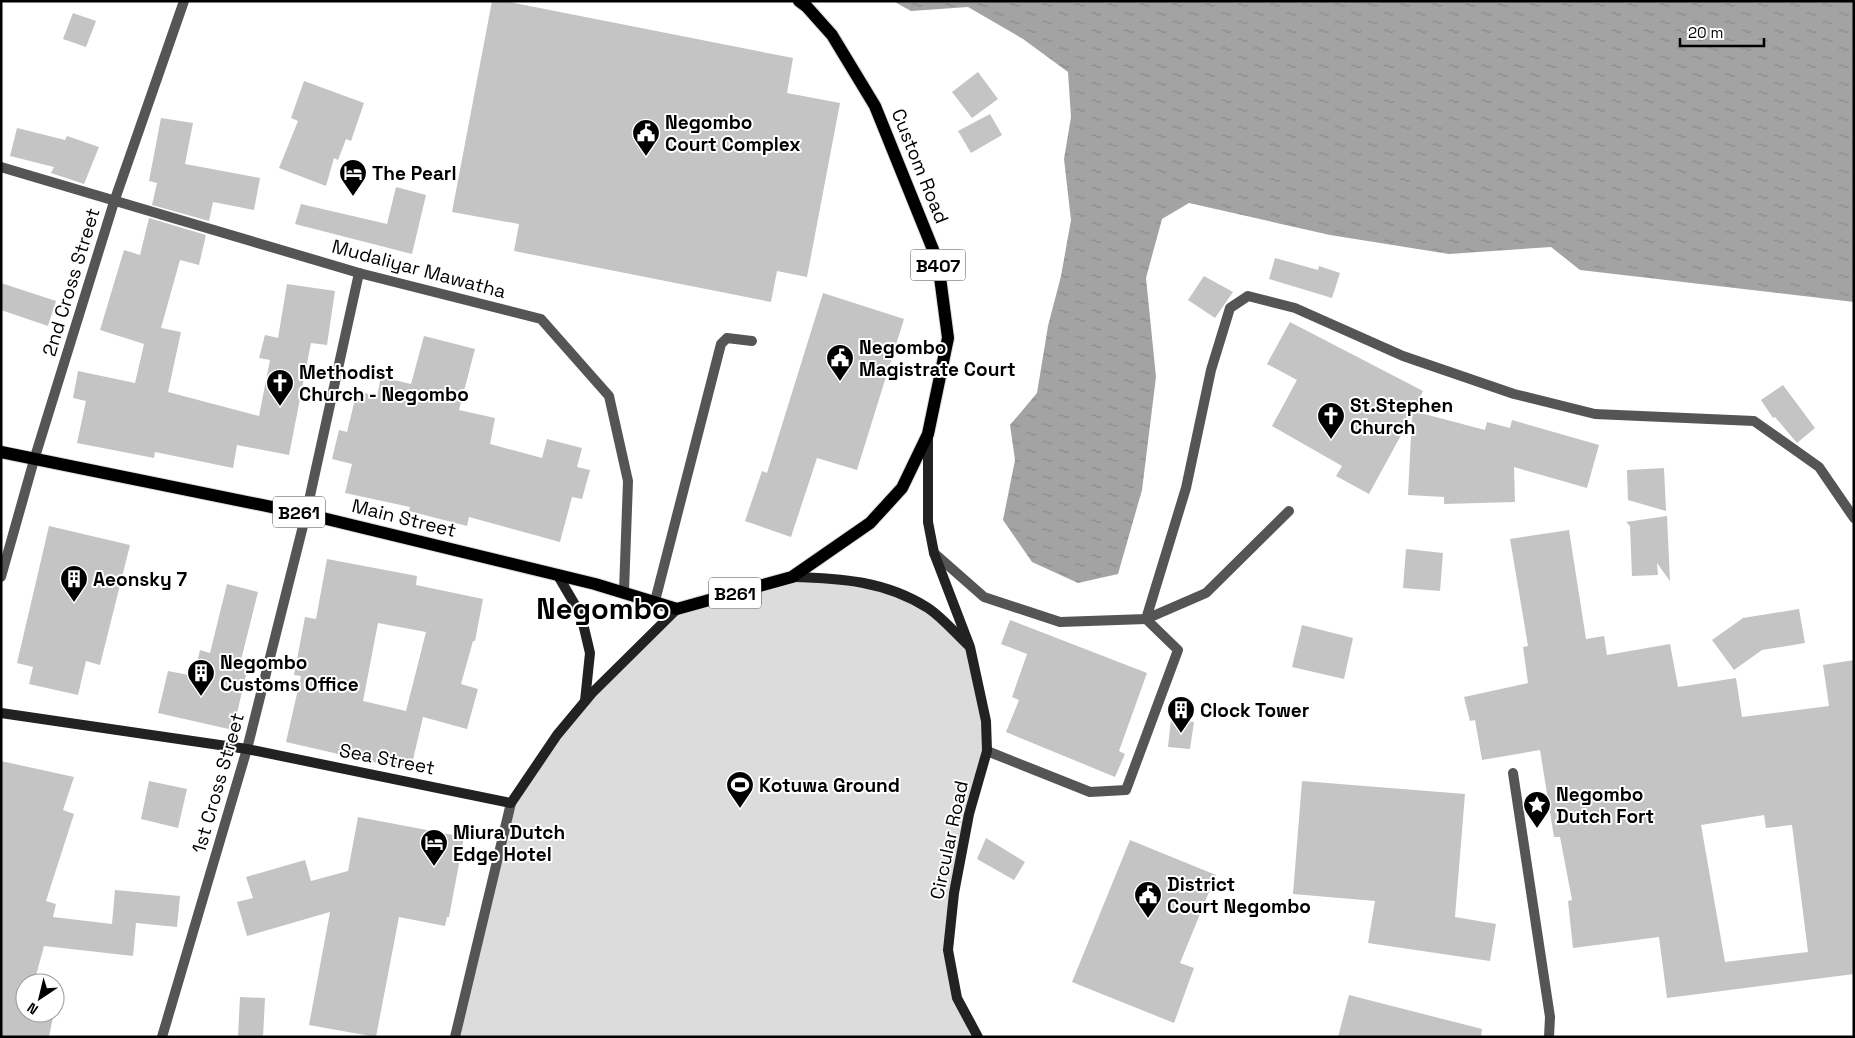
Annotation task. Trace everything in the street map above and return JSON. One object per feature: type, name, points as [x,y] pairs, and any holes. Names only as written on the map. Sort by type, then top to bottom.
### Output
[{"type":"main road","name":"Custom Road","points":[[792,577],[870,523],[902,488],[928,434],[948,338],[938,262],[875,106],[832,36],[807,7],[799,1]]},
{"type":"main road","name":"Main Street","points":[[1,452],[306,514],[624,591],[677,609]]},
{"type":"main road","name":"B261","points":[[677,609],[792,577]]},
{"type":"street","name":"2nd Cross Street","points":[[1,577],[34,460],[114,202],[184,1]]},
{"type":"street","name":"Mudaliyar Mawatha","points":[[1,167],[359,273],[541,319],[609,396],[628,481],[624,591]]},
{"type":"street","name":"1st Cross Street","points":[[162,1037],[247,749],[306,514],[359,273]]},
{"type":"street","points":[[1146,619],[1186,488],[1211,370],[1230,308],[1248,296],[1295,308],[1403,356],[1532,399],[1595,414],[1754,420],[1819,467],[1854,518]]},
{"type":"street","points":[[655,602],[721,344],[727,338],[752,341]]},
{"type":"street","name":"Circular Road","points":[[928,434],[928,522],[934,553],[970,647],[983,702],[987,751],[969,814],[954,893],[948,950],[957,998],[978,1037]]},
{"type":"street","points":[[934,553],[984,597],[1060,622],[1146,619],[1206,593],[1289,511]]},
{"type":"street","points":[[557,574],[581,615],[590,653],[585,701]]},
{"type":"street","points":[[792,577],[842,578],[890,589],[930,609],[970,647]]},
{"type":"street","points":[[455,1037],[511,803],[557,735],[585,701],[677,609]]},
{"type":"street","points":[[987,751],[1090,792],[1126,790],[1178,650],[1146,619]]},
{"type":"street","name":"Sea Street","points":[[1,713],[247,749],[511,803]]},
{"type":"street","points":[[1513,773],[1550,1017],[1548,1037]]},
{"type":"shaded area","name":"Kotuwa Ground","points":[[841,578],[913,600],[970,647],[987,751],[954,893],[952,979],[978,1037],[455,1037],[511,803],[557,735],[677,609],[772,582]]},
{"type":"water","points":[[893,1],[1854,1],[1854,302],[1580,270],[1551,247],[1449,254],[1330,235],[1189,203],[1162,219],[1146,278],[1156,377],[1142,490],[1118,574],[1078,583],[1032,562],[1003,520],[1015,460],[1010,425],[1037,393],[1048,326],[1061,276],[1071,220],[1064,159],[1071,117],[1068,72],[1023,39],[968,7],[911,11]]},
{"type":"building","name":"Negombo Court Complex","points":[[492,1],[504,1],[793,58],[787,93],[840,103],[807,277],[777,271],[771,302],[514,251],[519,224],[452,212]]},
{"type":"building","points":[[73,13],[96,21],[86,47],[63,39]]},
{"type":"building","points":[[978,72],[998,99],[972,118],[952,92]]},
{"type":"building","points":[[304,81],[364,103],[351,141],[346,139],[338,160],[334,158],[326,186],[279,168],[298,121],[291,118]]},
{"type":"building","points":[[990,114],[1002,135],[971,153],[958,131]]},
{"type":"building","points":[[161,118],[193,123],[185,164],[260,178],[254,210],[213,202],[209,221],[152,205],[157,183],[149,181]]},
{"type":"building","points":[[17,128],[65,140],[67,136],[99,147],[84,184],[51,173],[54,167],[10,156]]},
{"type":"building","points":[[396,187],[426,195],[412,254],[295,224],[301,204],[387,224]]},
{"type":"building","points":[[149,218],[206,235],[199,265],[180,260],[161,328],[181,332],[168,392],[259,416],[270,360],[259,358],[265,335],[278,338],[287,284],[335,291],[327,345],[311,343],[289,455],[237,445],[233,468],[155,452],[154,458],[77,443],[86,401],[73,398],[78,371],[135,383],[144,344],[100,330],[124,250],[140,255]]},
{"type":"building","points":[[1275,258],[1318,270],[1319,266],[1340,273],[1332,298],[1269,279]]},
{"type":"building","points":[[1204,276],[1233,292],[1215,318],[1188,300]]},
{"type":"building","points":[[1,283],[56,301],[48,326],[1,310]]},
{"type":"building","name":"Negombo Magistrate Court","points":[[823,293],[904,319],[857,470],[817,458],[791,537],[745,521],[762,471],[767,473]]},
{"type":"building","points":[[1290,322],[1423,391],[1413,411],[1485,430],[1487,422],[1510,428],[1512,420],[1599,445],[1587,488],[1514,467],[1515,502],[1444,504],[1444,497],[1408,495],[1412,415],[1369,494],[1336,476],[1342,466],[1272,426],[1297,380],[1267,364]]},
{"type":"building","points":[[424,336],[475,349],[459,410],[495,418],[490,444],[542,458],[547,439],[582,448],[577,467],[590,470],[582,499],[572,497],[560,542],[469,517],[467,526],[409,511],[410,507],[345,493],[352,464],[332,459],[339,430],[347,432],[357,391],[377,396],[381,377],[411,384]]},
{"type":"building","points":[[1783,385],[1815,428],[1797,443],[1775,417],[1773,418],[1761,400]]},
{"type":"building","points":[[1664,468],[1666,511],[1628,500],[1627,470]]},
{"type":"building","points":[[1667,516],[1670,581],[1657,563],[1658,575],[1632,576],[1630,526],[1626,522]]},
{"type":"building","name":"Aeonsky 7","points":[[49,526],[130,545],[100,665],[86,661],[78,695],[29,684],[33,667],[17,663]]},
{"type":"building","points":[[1569,530],[1586,639],[1604,636],[1607,655],[1670,644],[1678,687],[1736,678],[1742,717],[1829,706],[1823,665],[1854,660],[1854,974],[1667,998],[1659,937],[1573,948],[1568,901],[1572,900],[1560,837],[1554,837],[1540,750],[1482,760],[1475,720],[1470,721],[1464,697],[1528,683],[1523,647],[1528,646],[1510,539]],"holes":[[[1764,815],[1766,828],[1792,825],[1808,952],[1725,962],[1701,825]]]},
{"type":"building","points":[[1406,549],[1443,553],[1440,591],[1403,588]]},
{"type":"building","points":[[327,559],[417,576],[416,585],[483,599],[475,641],[473,641],[461,684],[478,689],[467,729],[423,717],[411,768],[383,762],[382,764],[286,742],[301,676],[294,675],[305,617],[316,619]],"holes":[[[378,623],[426,632],[406,711],[363,701]]]},
{"type":"building","name":"Negombo Customs Office","points":[[227,584],[258,592],[241,660],[249,662],[233,730],[158,713],[168,671],[194,676],[200,650],[210,653]]},
{"type":"building","points":[[1799,609],[1805,643],[1762,650],[1734,670],[1712,640],[1743,618]]},
{"type":"building","points":[[1010,620],[1147,673],[1119,751],[1125,754],[1115,777],[1006,732],[1019,700],[1012,697],[1027,654],[1001,644]]},
{"type":"building","points":[[1302,625],[1353,638],[1344,679],[1292,667]]},
{"type":"building","name":"Clock Tower","points":[[1171,720],[1194,722],[1190,749],[1168,747]]},
{"type":"building","points":[[1,761],[74,777],[63,810],[74,814],[46,901],[56,904],[53,917],[112,924],[115,890],[180,896],[177,927],[136,923],[133,956],[44,946],[37,973],[15,973],[15,1023],[52,1023],[49,1037],[1,1037]]},
{"type":"building","points":[[149,781],[187,789],[178,828],[141,819]]},
{"type":"building","points":[[1302,781],[1465,794],[1455,917],[1496,924],[1490,961],[1368,943],[1375,901],[1293,894]]},
{"type":"building","points":[[358,817],[464,837],[449,917],[447,917],[445,926],[399,917],[376,1037],[309,1025],[330,912],[247,936],[237,902],[253,898],[246,877],[305,860],[311,881],[348,871]]},
{"type":"building","points":[[986,838],[1025,862],[1014,880],[977,859]]},
{"type":"building","name":"District Court Negombo","points":[[1130,840],[1216,875],[1180,963],[1194,968],[1174,1023],[1072,982]]},
{"type":"building","points":[[1349,995],[1482,1029],[1481,1037],[1338,1037]]},
{"type":"building","points":[[240,997],[265,998],[263,1037],[238,1037]]},
{"type":"place","name":"Negombo Court Complex","points":[[646,157]]},
{"type":"place","name":"The Pearl","points":[[353,197]]},
{"type":"place","name":"Negombo Magistrate Court","points":[[840,382]]},
{"type":"place","name":"Methodist Church - Negombo","points":[[280,407]]},
{"type":"place","name":"St.Stephen Church","points":[[1331,440]]},
{"type":"place","name":"Aeonsky 7","points":[[74,603]]},
{"type":"place","name":"Negombo Customs Office","points":[[201,697]]},
{"type":"place","name":"Clock Tower","points":[[1181,734]]},
{"type":"place","name":"Kotuwa Ground","points":[[740,809]]},
{"type":"place","name":"Negombo Dutch Fort","points":[[1537,829]]},
{"type":"place","name":"Miura Dutch Edge Hotel","points":[[434,867]]},
{"type":"place","name":"District Court Negombo","points":[[1148,919]]},
{"type":"district","name":"Negombo","points":[[603,608]]}]
